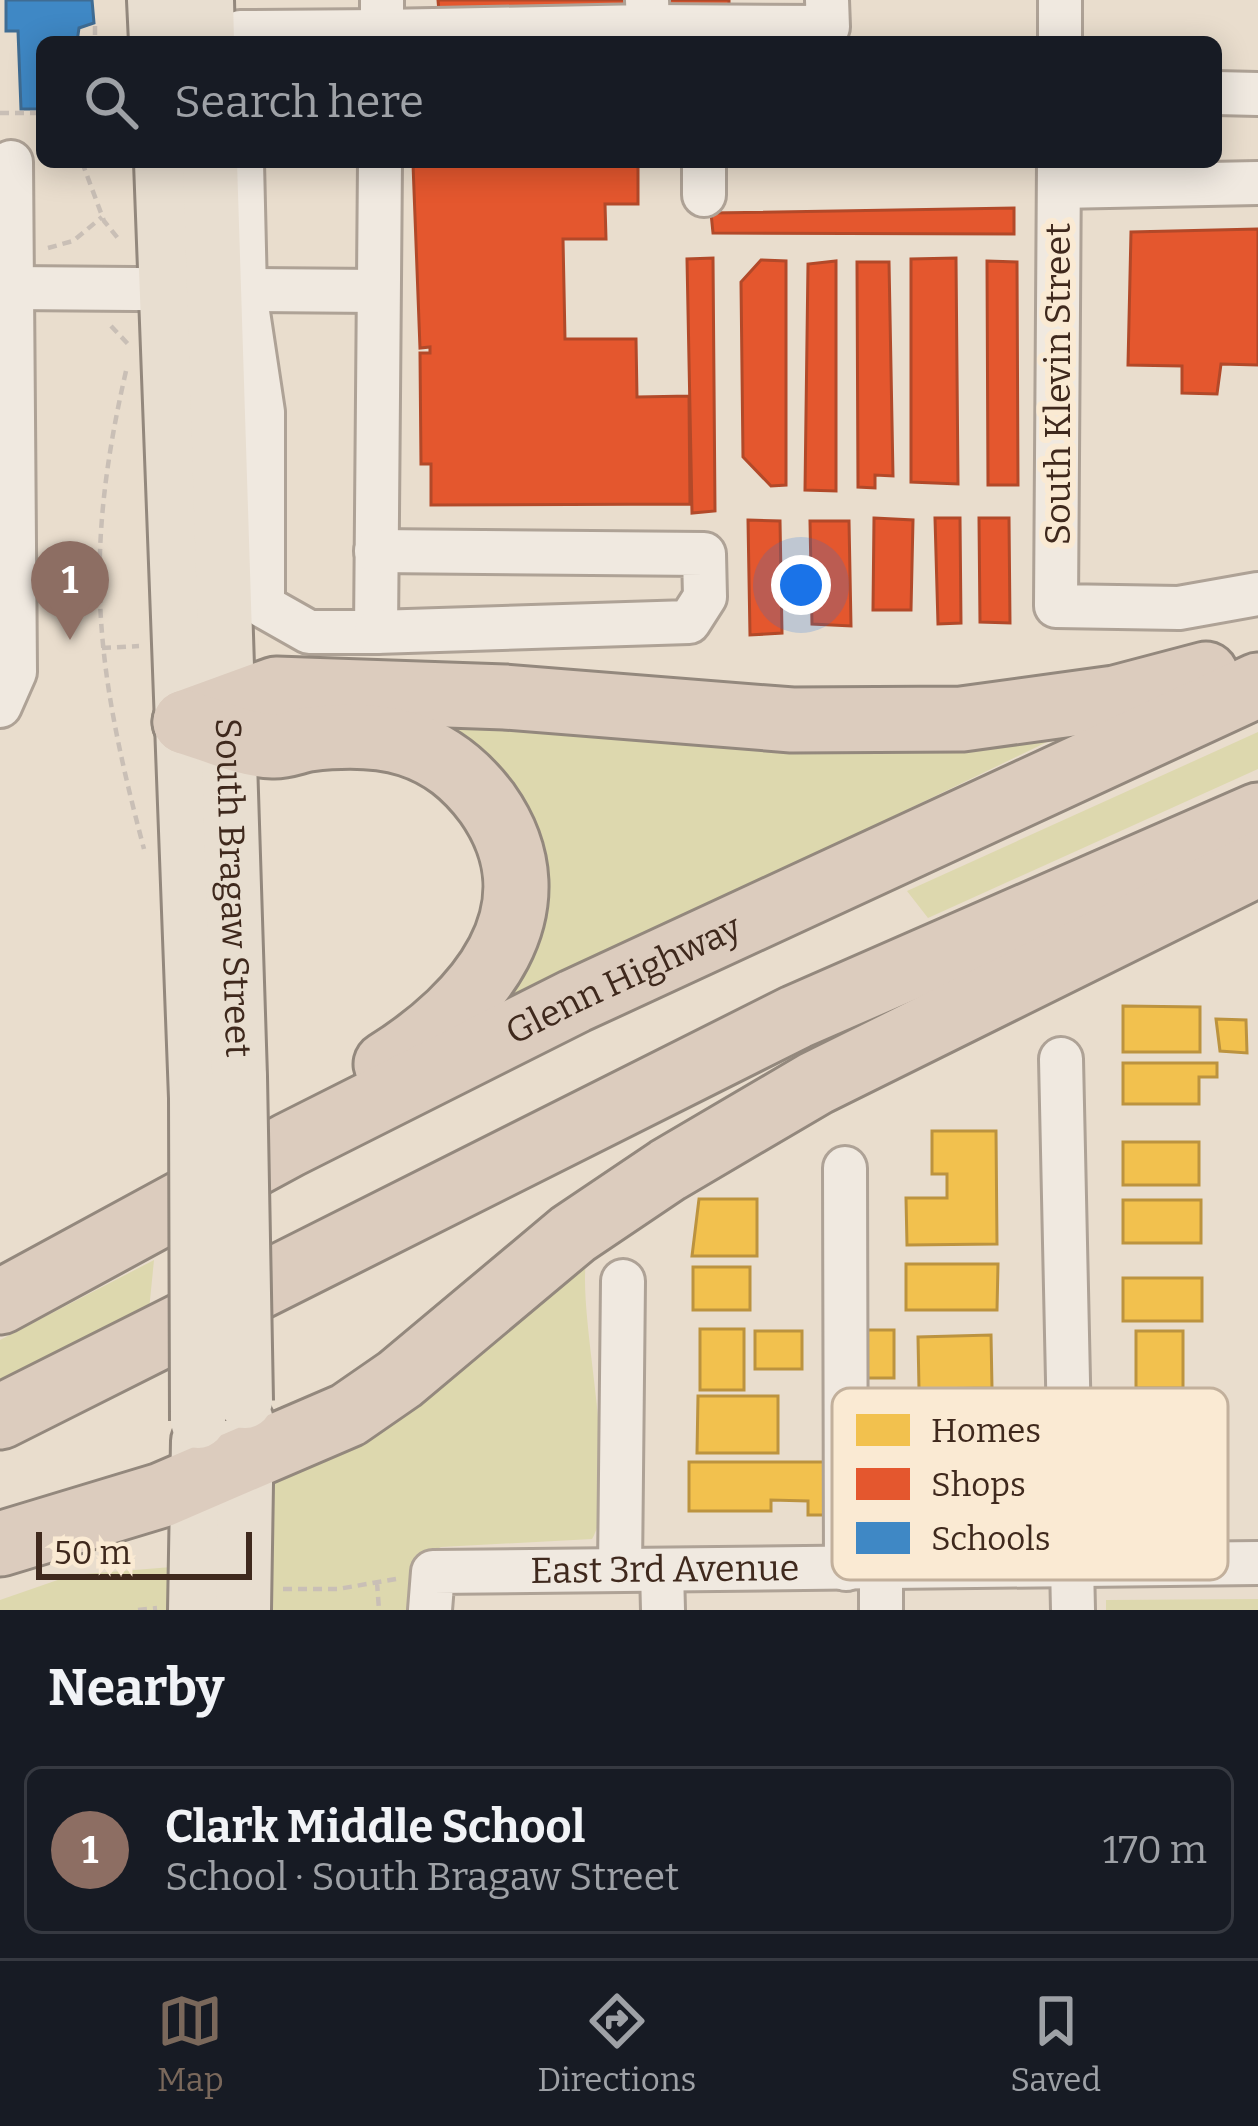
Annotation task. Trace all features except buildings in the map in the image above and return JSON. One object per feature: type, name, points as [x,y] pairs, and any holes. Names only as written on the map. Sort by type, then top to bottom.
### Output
[{"type":"highway","points":[[213,720],[265,689],[385,690],[792,720],[962,719],[1115,698],[1211,673],[1258,654]]},
{"type":"highway","name":"Glenn Highway","points":[[20,1292],[289,1145],[575,1001],[1258,685]]},
{"type":"highway","points":[[20,1292],[264,1132],[411,1048],[468,997],[503,946],[513,918],[515,878],[504,832],[455,768],[430,753],[384,739],[328,736],[274,747],[213,720]]},
{"type":"highway","points":[[0,1417],[796,1017],[1258,815]]},
{"type":"highway","points":[[0,1544],[162,1496],[223,1439],[348,1414],[400,1379],[540,1259],[686,1159],[816,1083],[1258,864]]},
{"type":"main road","points":[[155,0],[214,27]]},
{"type":"main road","name":"South Bragaw Street","points":[[164,168],[208,291]]},
{"type":"main road","name":"South Bragaw Street","points":[[210,168],[223,1439],[263,1600]]},
{"type":"main road","name":"South Bragaw Street","points":[[178,1609],[223,1439]]},
{"type":"street","points":[[214,27],[648,13],[704,34],[827,27],[827,0]]},
{"type":"street","points":[[1060,0],[1060,36]]},
{"type":"street","points":[[1222,93],[1258,94]]},
{"type":"street","points":[[0,706],[15,672],[11,162]]},
{"type":"street","points":[[240,168],[208,291],[263,412],[263,605],[309,632],[376,632],[689,622],[705,597],[704,554],[376,551]]},
{"type":"street","points":[[376,632],[380,168]]},
{"type":"street","points":[[1059,174],[1258,184]]},
{"type":"street","name":"South Klevin Street","points":[[1059,174],[1056,606],[1179,608],[1258,594]]},
{"type":"street","points":[[12,268],[208,291],[378,291]]},
{"type":"street","points":[[1061,1059],[1069,1388]]},
{"type":"street","points":[[845,1168],[858,1388]]},
{"type":"street","points":[[620,1570],[623,1281]]},
{"type":"street","name":"East 3rd Avenue","points":[[1228,1563],[1258,1563]]},
{"type":"street","name":"East 3rd Avenue","points":[[431,1591],[620,1570],[663,1591],[869,1582]]},
{"type":"path","points":[[95,26],[95,36]]},
{"type":"path","points":[[0,113],[36,113]]},
{"type":"path","points":[[84,168],[102,217],[128,250]]},
{"type":"path","points":[[12,268],[73,242],[102,217]]},
{"type":"path","points":[[102,320],[129,345],[100,505],[97,620],[109,705],[144,850]]},
{"type":"path","points":[[263,1600],[376,1582],[431,1591]]},
{"type":"path","points":[[376,1582],[379,1610]]},
{"type":"path","points":[[138,1610],[178,1609]]},
{"type":"shaded area","points":[[380,718],[1078,727],[468,1022],[537,911]]},
{"type":"shaded area","points":[[1258,732],[1258,769],[928,918],[907,891]]},
{"type":"shaded area","points":[[154,1260],[149,1310],[0,1390],[0,1340]]},
{"type":"shaded area","points":[[586,1261],[602,1484],[600,1516],[592,1539],[441,1547],[431,1552],[417,1610],[0,1610],[0,1600],[72,1575],[260,1560],[274,1478]]},
{"type":"shaded area","points":[[1258,1599],[1258,1610],[1106,1610],[1106,1600]]},
{"type":"place","name":"Clark Middle School","points":[[70,640]]}]
